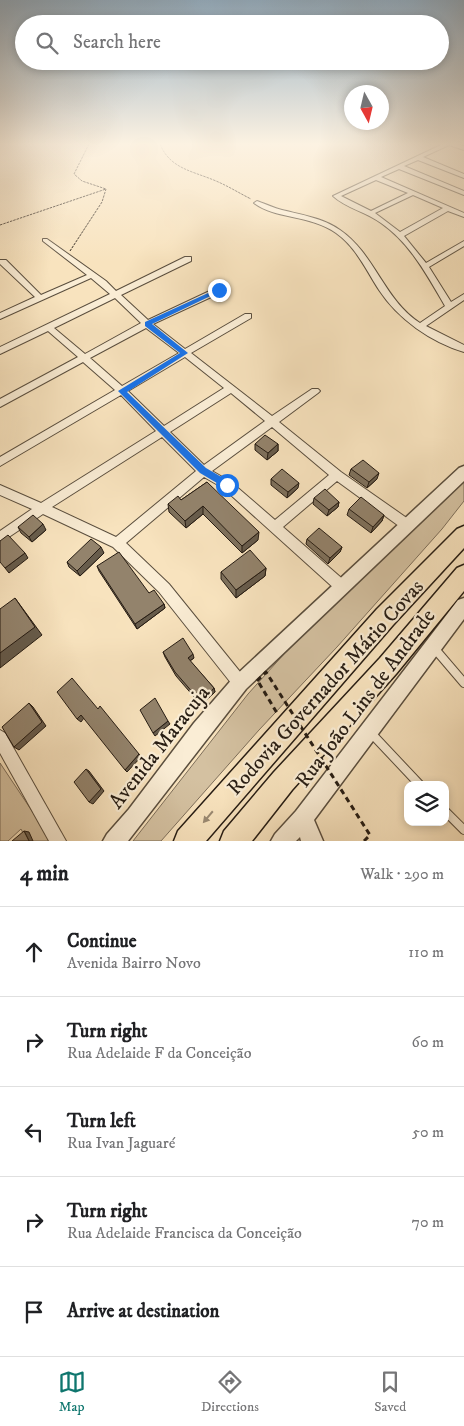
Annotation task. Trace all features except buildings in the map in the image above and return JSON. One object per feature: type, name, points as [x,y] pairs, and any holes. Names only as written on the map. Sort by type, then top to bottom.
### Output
[{"type":"highway","name":"Rodovia Governador Mário Covas","points":[[188,841],[385,617],[464,535]]},
{"type":"highway","name":"Rodovia Governador Mário Covas","points":[[234,841],[283,781],[388,666],[464,575]]},
{"type":"street","points":[[362,183],[336,196],[371,213],[401,235],[426,266],[449,306]]},
{"type":"street","points":[[390,183],[464,215]]},
{"type":"street","points":[[440,183],[464,193]]},
{"type":"street","points":[[371,213],[413,193]]},
{"type":"street","points":[[257,203],[275,211],[318,222],[337,230],[356,247],[385,294],[398,310],[410,321],[464,349]]},
{"type":"street","points":[[401,235],[448,208]]},
{"type":"street","points":[[45,240],[117,295],[147,324],[231,388],[270,422],[337,475],[408,524]]},
{"type":"street","points":[[426,266],[464,243]]},
{"type":"street","points":[[0,351],[188,259]]},
{"type":"street","points":[[3,262],[40,298]]},
{"type":"street","points":[[0,316],[92,275]]},
{"type":"street","points":[[0,403],[147,324],[219,290]]},
{"type":"street","points":[[421,326],[464,296]]},
{"type":"street","points":[[0,462],[248,316]]},
{"type":"street","points":[[48,328],[122,391],[203,470],[227,485],[341,586]]},
{"type":"street","points":[[0,538],[42,508],[231,388]]},
{"type":"street","points":[[117,543],[203,470],[315,392]]},
{"type":"street","name":"Avenida Maracuja","points":[[114,841],[249,682],[341,586],[464,472]]},
{"type":"street","points":[[274,528],[337,475]]},
{"type":"street","points":[[0,490],[81,525],[117,543],[164,588],[249,682]]},
{"type":"street","name":"Rua João Lins de Andrade","points":[[282,841],[303,818],[464,606]]},
{"type":"street","points":[[0,738],[58,841]]},
{"type":"street","points":[[303,818],[312,841]]},
{"type":"lane","points":[[433,646],[464,683]]},
{"type":"lane","points":[[369,731],[416,781]]},
{"type":"lane","points":[[449,815],[464,830]]},
{"type":"path","points":[[92,183],[106,189]]},
{"type":"path","points":[[220,183],[257,203]]},
{"type":"path","points":[[0,225],[106,189]]},
{"type":"path","points":[[72,259],[70,256],[72,245],[104,199],[106,189]]},
{"type":"path","points":[[286,728],[249,682],[266,672],[370,835],[364,841]]},
{"type":"shaded area","points":[[464,470],[464,501],[442,529],[337,647],[259,730],[161,841],[133,841],[248,694],[339,593]]},
{"type":"shaded area","points":[[0,763],[52,841],[27,841],[21,829],[8,841],[0,841]]},
{"type":"route","points":[[219,290],[147,324],[185,353],[122,391],[203,470],[227,485]]}]
